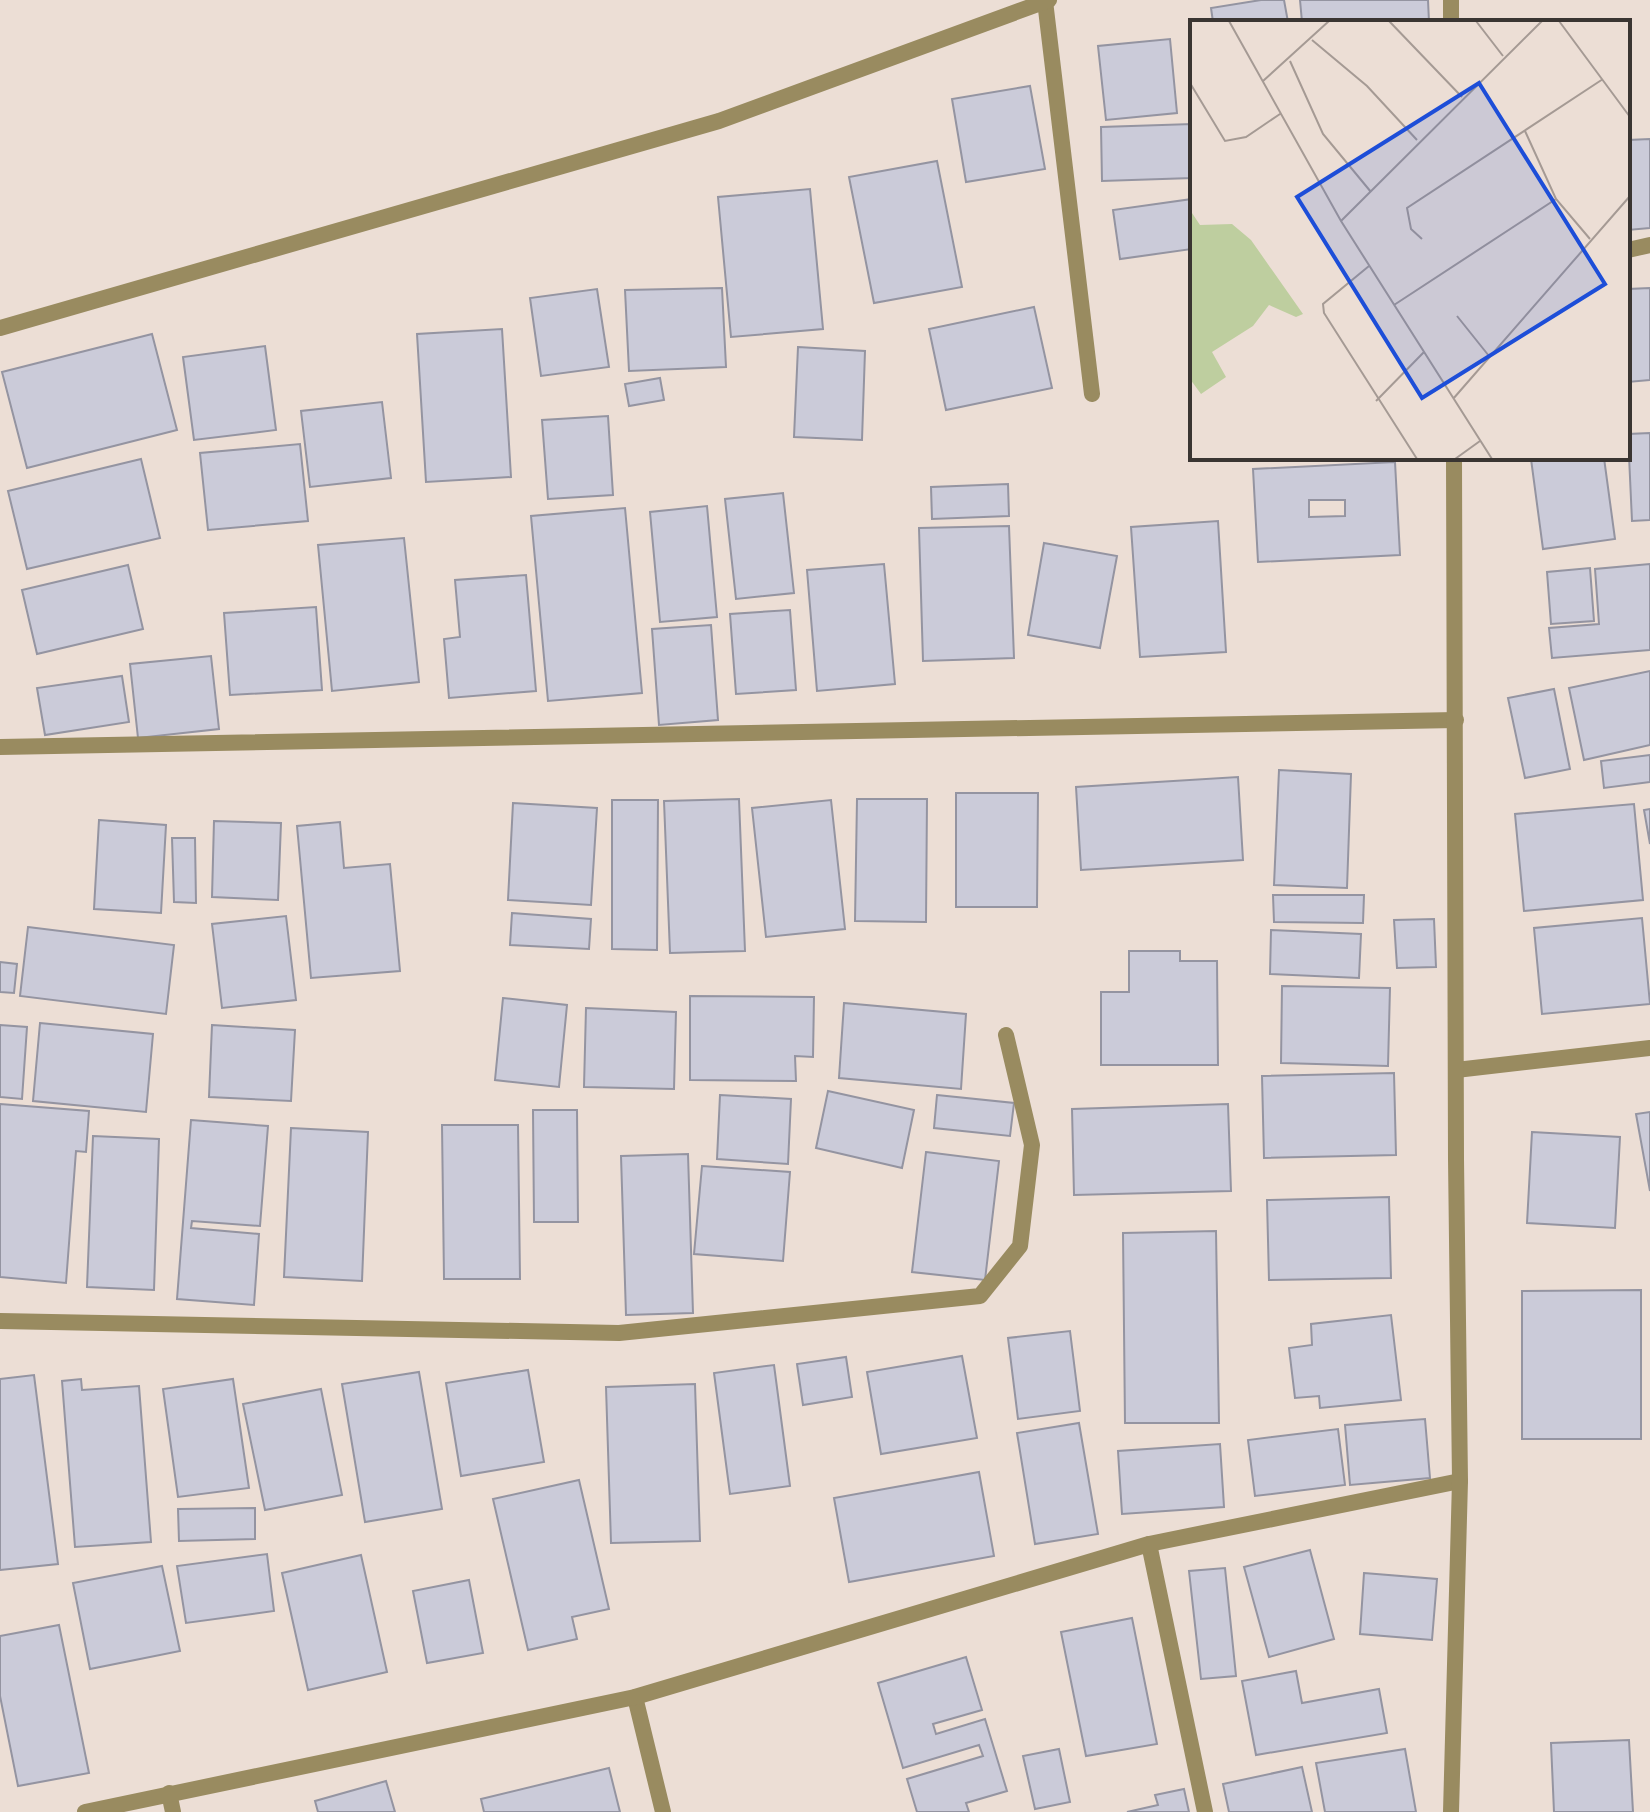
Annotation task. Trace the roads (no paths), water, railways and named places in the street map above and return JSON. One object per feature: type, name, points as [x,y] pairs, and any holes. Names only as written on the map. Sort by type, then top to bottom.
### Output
[{"type":"street","points":[[0,328],[719,121],[1047,1],[1092,394]]},
{"type":"street","points":[[1630,250],[1650,245]]},
{"type":"street","points":[[1451,1812],[1460,1481],[1454,460]]},
{"type":"street","points":[[0,747],[1456,720]]},
{"type":"street","points":[[0,1321],[619,1333],[980,1296],[1020,1246],[1032,1145],[1006,1035]]},
{"type":"street","points":[[1456,1070],[1650,1048]]},
{"type":"street","points":[[85,1812],[635,1697],[1149,1544],[1460,1481]]},
{"type":"street","points":[[1149,1544],[1205,1812]]},
{"type":"street","points":[[635,1697],[663,1812]]},
{"type":"street","points":[[169,1793],[173,1812]]}]
